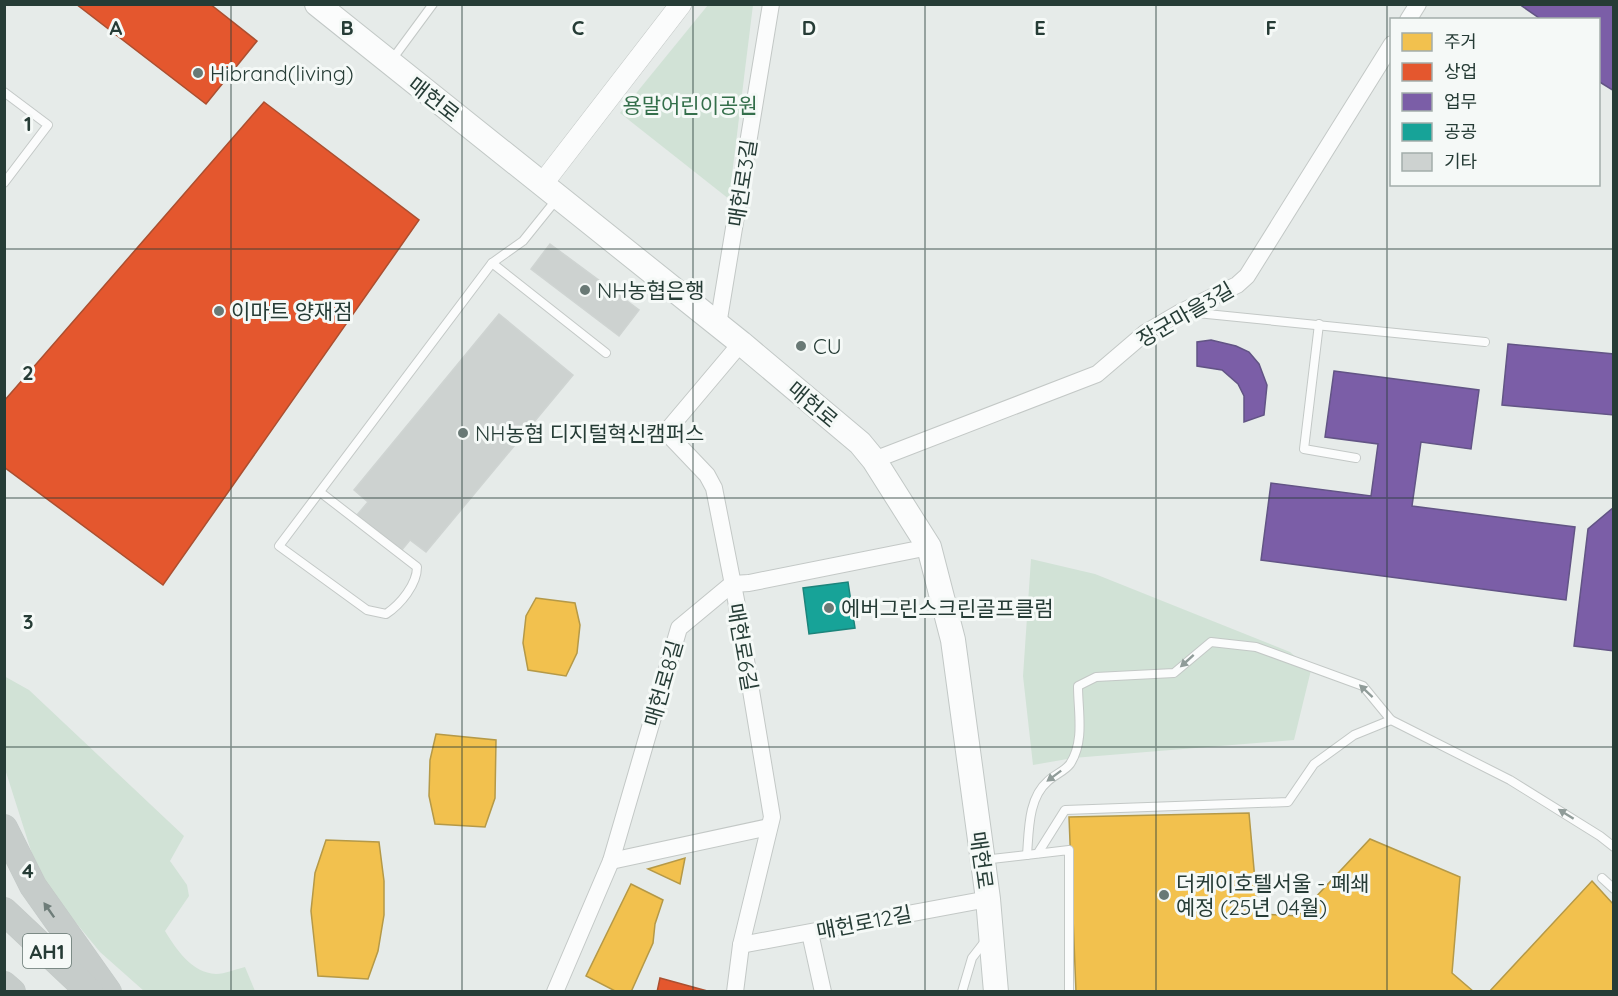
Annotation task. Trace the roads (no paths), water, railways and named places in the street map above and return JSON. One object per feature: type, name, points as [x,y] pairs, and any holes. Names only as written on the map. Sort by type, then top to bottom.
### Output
[{"type":"highway","points":[[4,828],[33,886],[108,992]]},
{"type":"highway","name":"AH1","points":[[4,911],[90,992]]},
{"type":"highway","name":"AH1","points":[[4,985],[12,992]]},
{"type":"main road","name":"매헌로","points":[[317,4],[741,343],[860,443],[874,460],[929,547],[953,640],[988,899],[996,992]]},
{"type":"street","points":[[551,190],[681,4]]},
{"type":"street","name":"매헌로3길","points":[[718,326],[771,4]]},
{"type":"street","points":[[1409,18],[1418,4]]},
{"type":"street","name":"장군마을3길","points":[[874,460],[1096,374],[1145,333],[1181,312],[1237,285],[1247,276],[1390,47]]},
{"type":"street","name":"매헌로6길","points":[[735,992],[741,945],[772,817],[714,488],[707,475],[666,432],[741,343]]},
{"type":"street","points":[[732,584],[749,583],[929,547]]},
{"type":"street","name":"매헌로8길","points":[[555,992],[611,861],[679,628],[732,584]]},
{"type":"street","points":[[611,861],[769,827]]},
{"type":"street","name":"매헌로12길","points":[[741,945],[988,899]]},
{"type":"street","points":[[810,933],[823,992]]},
{"type":"lane","points":[[388,63],[432,4]]},
{"type":"lane","points":[[4,92],[48,125],[4,183]]},
{"type":"lane","points":[[320,492],[417,567],[417,576],[413,584],[386,614],[367,610],[279,546],[492,263],[523,241],[551,190]]},
{"type":"lane","points":[[492,263],[606,353]]},
{"type":"lane","points":[[1181,312],[1485,342]]},
{"type":"lane","points":[[1319,324],[1304,449],[1356,458]]},
{"type":"lane","points":[[1027,855],[1029,827],[1037,791],[1070,765],[1081,729],[1078,686],[1096,677],[1174,673],[1211,642],[1256,647],[1363,686],[1391,720],[1510,780],[1614,847]]},
{"type":"lane","points":[[1038,854],[1065,810],[1288,802],[1314,764],[1353,735],[1391,720]]},
{"type":"lane","points":[[982,860],[1069,850],[1069,992]]},
{"type":"lane","points":[[1602,878],[1614,889]]},
{"type":"lane","points":[[962,992],[972,958],[992,932]]},
{"type":"place","name":"Hibrand(living)","points":[[198,73]]},
{"type":"place","name":"NH농협은행","points":[[585,290]]},
{"type":"place","name":"이마트 양재점","points":[[219,311]]},
{"type":"place","name":"CU","points":[[801,346]]},
{"type":"place","name":"NH농협 디지털혁신캠퍼스","points":[[463,433]]},
{"type":"place","name":"에버그린스크린골프클럼","points":[[829,608]]},
{"type":"place","name":"더케이호텔서울 - 폐쇄 예정 (25년 04월)","points":[[1164,895]]},
{"type":"park label","name":"용말어린이공원","points":[[690,105]]}]
